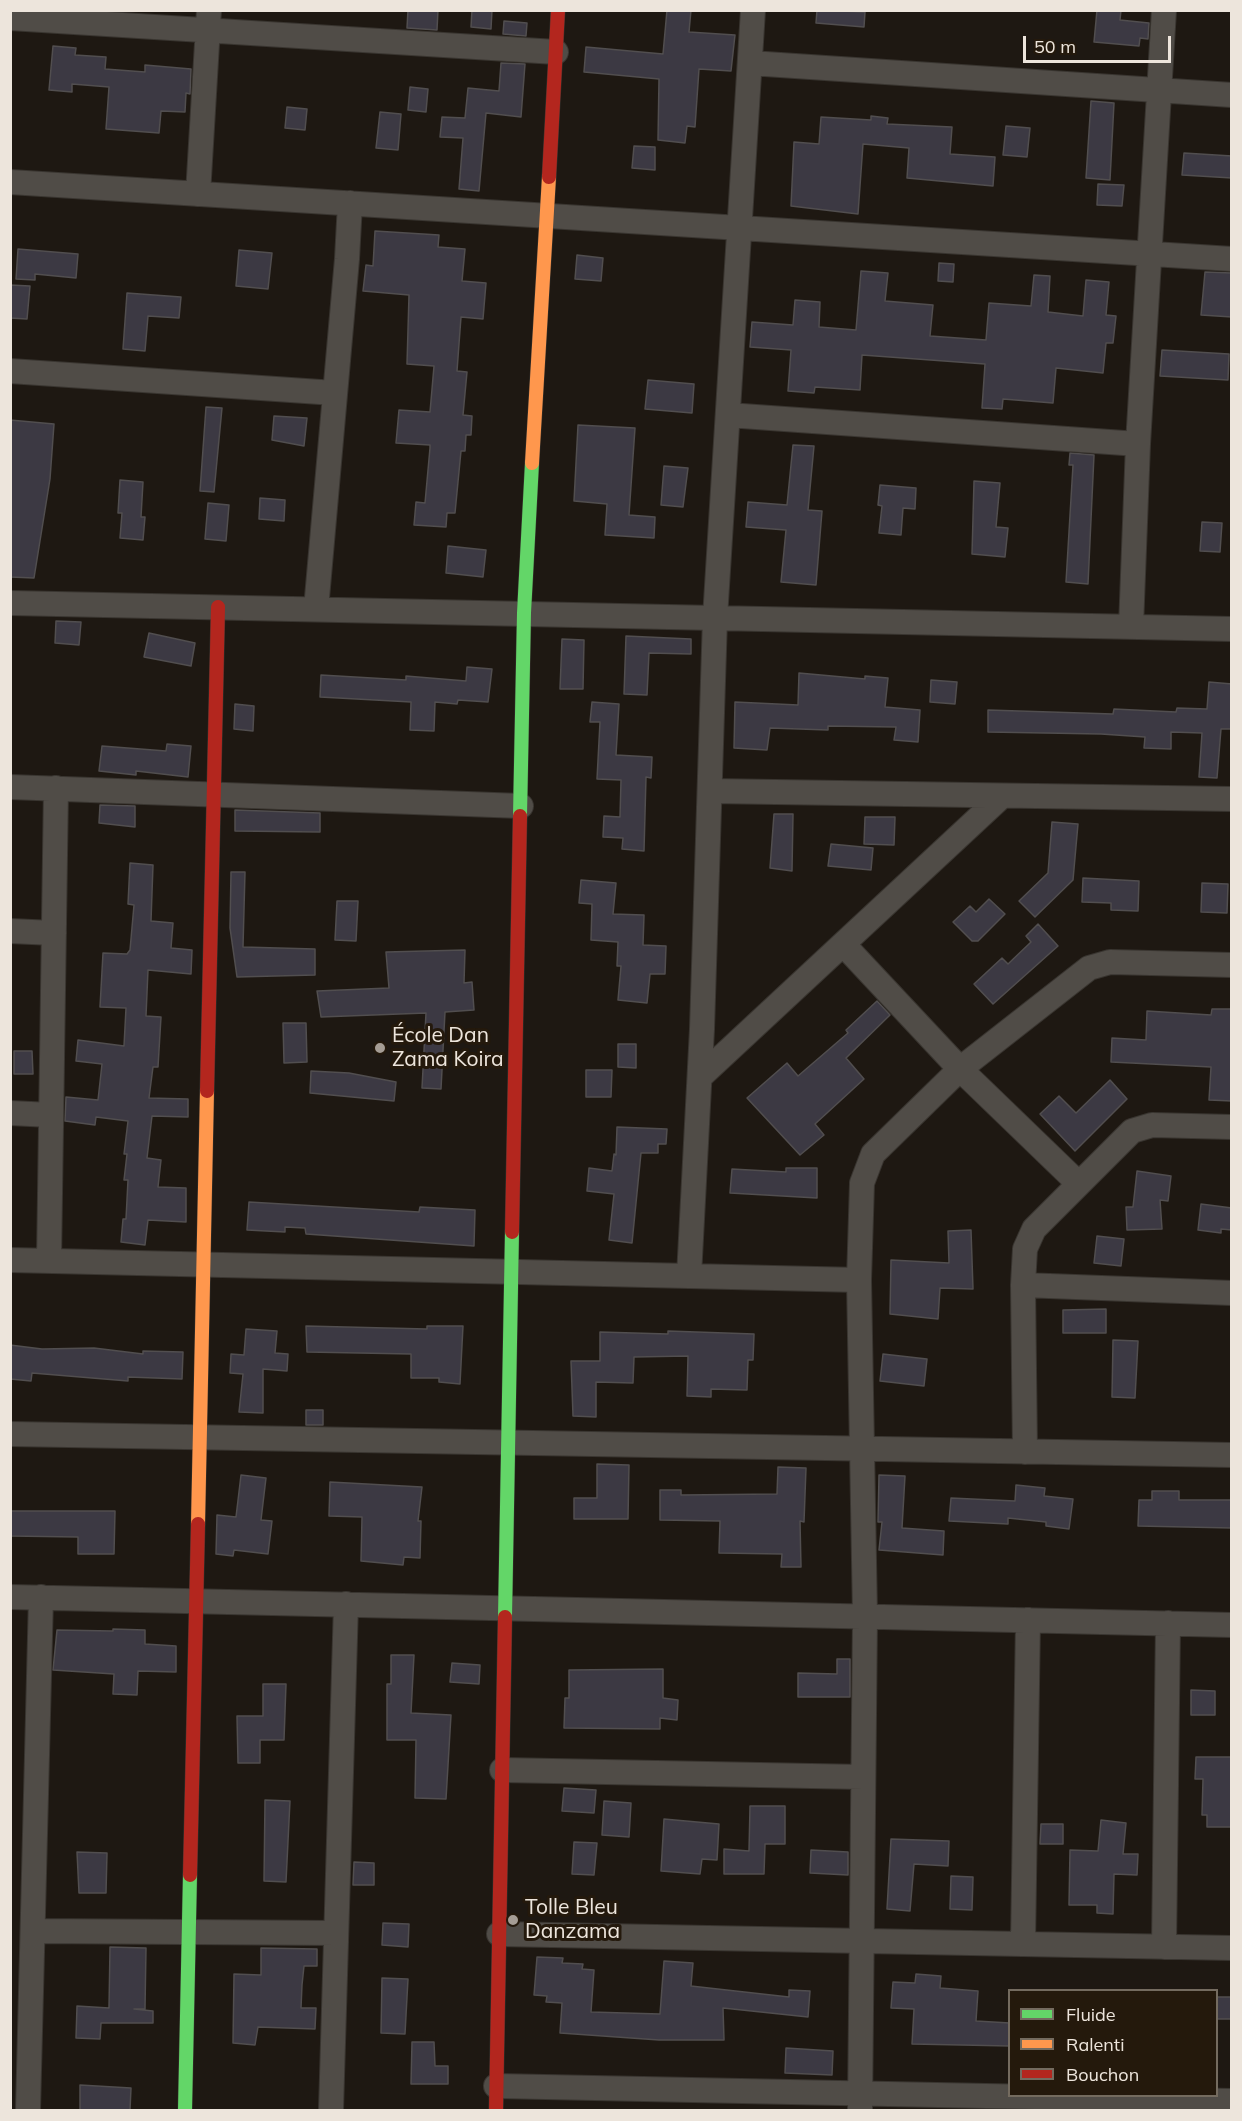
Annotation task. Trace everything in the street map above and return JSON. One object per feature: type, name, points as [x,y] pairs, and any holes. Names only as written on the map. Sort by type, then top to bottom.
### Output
[{"type":"street","points":[[496,2110],[524,614],[558,10]]},
{"type":"street","points":[[689,1276],[700,1077],[715,618],[753,10]]},
{"type":"street","points":[[1131,627],[1138,444],[1164,10]]},
{"type":"street","points":[[10,18],[208,20],[556,52]]},
{"type":"street","points":[[198,194],[208,20]]},
{"type":"street","points":[[750,63],[1232,95]]},
{"type":"street","points":[[10,182],[1232,259]]},
{"type":"street","points":[[316,609],[350,203]]},
{"type":"street","points":[[10,371],[335,393]]},
{"type":"street","points":[[728,415],[1138,444]]},
{"type":"street","points":[[10,603],[1232,629]]},
{"type":"street","points":[[185,2110],[218,607]]},
{"type":"street","points":[[10,787],[520,806]]},
{"type":"street","points":[[49,1261],[56,788]]},
{"type":"street","points":[[710,791],[1232,799]]},
{"type":"street","points":[[700,1077],[1001,797]]},
{"type":"street","points":[[10,931],[54,933]]},
{"type":"street","points":[[843,944],[960,1069],[1078,1183]]},
{"type":"street","points":[[860,2102],[865,1616],[859,1280],[862,1184],[873,1154],[960,1069],[1089,968],[1098,964],[1232,965]]},
{"type":"street","points":[[10,1113],[51,1115]]},
{"type":"street","points":[[1025,1452],[1023,1285],[1028,1239],[1034,1228],[1132,1131],[1141,1127],[1232,1127]]},
{"type":"street","points":[[10,1260],[859,1280]]},
{"type":"street","points":[[1023,1285],[1232,1293]]},
{"type":"street","points":[[10,1434],[1232,1455]]},
{"type":"street","points":[[10,1597],[1232,1625]]},
{"type":"street","points":[[28,2110],[20,2073],[33,1932],[41,1598]]},
{"type":"street","points":[[331,2110],[346,1604]]},
{"type":"street","points":[[1023,1944],[1028,1620]]},
{"type":"street","points":[[1164,1947],[1168,1623]]},
{"type":"street","points":[[502,1770],[863,1777]]},
{"type":"street","points":[[33,1932],[336,1933]]},
{"type":"street","points":[[499,1934],[1232,1948]]},
{"type":"street","points":[[496,2086],[860,2102],[1232,2101]]},
{"type":"building","points":[[408,10],[438,10],[437,30],[407,28]]},
{"type":"building","points":[[472,10],[492,10],[491,29],[471,27]]},
{"type":"building","points":[[667,10],[691,10],[689,32],[735,35],[731,71],[699,69],[695,127],[687,126],[685,143],[658,140],[659,79],[584,72],[586,47],[663,54]]},
{"type":"building","points":[[817,10],[865,12],[864,27],[816,23]]},
{"type":"building","points":[[1097,10],[1121,10],[1120,20],[1149,23],[1148,39],[1140,38],[1139,46],[1094,42]]},
{"type":"building","points":[[504,21],[527,23],[526,36],[503,34]]},
{"type":"building","points":[[53,46],[76,48],[75,55],[106,57],[105,69],[145,72],[145,65],[191,69],[190,94],[186,93],[185,112],[161,111],[159,133],[106,129],[109,87],[72,84],[72,92],[49,90]]},
{"type":"building","points":[[501,63],[525,64],[521,117],[486,113],[479,191],[459,189],[463,138],[440,137],[442,117],[465,118],[468,88],[499,91]]},
{"type":"building","points":[[410,87],[428,89],[426,112],[408,110]]},
{"type":"building","points":[[1091,101],[1114,103],[1110,180],[1086,178]]},
{"type":"building","points":[[287,107],[307,109],[305,130],[285,128]]},
{"type":"building","points":[[380,112],[401,114],[398,150],[376,148]]},
{"type":"building","points":[[871,116],[888,118],[887,124],[952,127],[950,154],[995,157],[993,186],[907,178],[909,148],[863,144],[858,214],[791,206],[794,142],[819,144],[821,117],[871,120]]},
{"type":"building","points":[[1006,126],[1030,128],[1027,157],[1003,155]]},
{"type":"building","points":[[634,146],[655,147],[655,170],[632,168]]},
{"type":"building","points":[[1184,153],[1232,156],[1232,178],[1182,175]]},
{"type":"building","points":[[1098,184],[1124,185],[1122,206],[1097,205]]},
{"type":"building","points":[[375,231],[439,235],[438,247],[465,249],[462,281],[486,283],[483,319],[461,317],[457,371],[467,372],[463,415],[472,416],[471,435],[466,435],[465,451],[461,451],[455,513],[447,513],[446,527],[414,525],[416,502],[425,503],[430,445],[396,443],[399,410],[430,412],[434,366],[407,364],[409,295],[363,291],[366,265],[373,266]]},
{"type":"building","points":[[18,249],[78,254],[76,278],[35,274],[35,280],[16,279]]},
{"type":"building","points":[[239,250],[272,253],[268,289],[236,286]]},
{"type":"building","points":[[577,255],[603,258],[601,281],[575,279]]},
{"type":"building","points":[[939,263],[954,264],[953,282],[938,281]]},
{"type":"building","points":[[861,271],[888,273],[885,301],[933,305],[930,336],[986,340],[989,303],[1031,306],[1034,275],[1050,276],[1048,312],[1083,316],[1086,280],[1109,282],[1106,315],[1116,316],[1113,343],[1106,343],[1103,373],[1056,368],[1053,403],[1003,399],[1002,409],[982,408],[985,364],[862,355],[860,390],[815,387],[814,393],[788,391],[791,350],[750,347],[752,322],[793,325],[795,300],[820,302],[819,327],[856,330]]},
{"type":"building","points":[[1205,272],[1232,273],[1232,317],[1201,315]]},
{"type":"building","points":[[10,285],[30,286],[27,319],[10,318]]},
{"type":"building","points":[[127,293],[181,297],[179,318],[148,316],[145,351],[123,349]]},
{"type":"building","points":[[1162,350],[1229,354],[1228,380],[1160,376]]},
{"type":"building","points":[[648,380],[694,384],[692,413],[645,409]]},
{"type":"building","points":[[206,407],[222,408],[214,492],[200,491]]},
{"type":"building","points":[[274,416],[307,418],[304,446],[272,440]]},
{"type":"building","points":[[10,420],[54,424],[50,479],[34,578],[10,577]]},
{"type":"building","points":[[578,425],[635,428],[629,515],[655,517],[654,538],[605,535],[607,504],[574,501]]},
{"type":"building","points":[[793,445],[814,446],[808,510],[822,511],[816,585],[781,582],[786,530],[746,527],[748,502],[787,505]]},
{"type":"building","points":[[1070,453],[1094,455],[1088,584],[1066,582],[1073,465],[1069,465]]},
{"type":"building","points":[[664,466],[688,468],[683,507],[661,505]]},
{"type":"building","points":[[120,480],[143,482],[141,517],[145,517],[143,540],[120,538],[122,513],[118,513]]},
{"type":"building","points":[[974,481],[1000,483],[996,527],[1008,528],[1005,557],[972,554]]},
{"type":"building","points":[[880,485],[916,488],[915,509],[903,508],[901,535],[879,533],[882,506],[878,505]]},
{"type":"building","points":[[260,498],[285,500],[284,521],[259,519]]},
{"type":"building","points":[[208,503],[229,505],[226,541],[205,539]]},
{"type":"building","points":[[1202,522],[1222,523],[1220,552],[1200,551]]},
{"type":"building","points":[[448,546],[486,550],[483,577],[446,573]]},
{"type":"building","points":[[56,621],[81,622],[79,645],[55,643]]},
{"type":"building","points":[[149,633],[195,643],[191,666],[144,657]]},
{"type":"building","points":[[626,636],[691,639],[691,654],[649,653],[647,695],[624,694]]},
{"type":"building","points":[[562,639],[584,640],[583,689],[560,689]]},
{"type":"building","points":[[467,667],[492,669],[488,702],[458,700],[457,704],[435,702],[434,731],[410,730],[411,702],[320,697],[321,675],[406,680],[406,676],[466,681]]},
{"type":"building","points":[[799,673],[865,679],[865,676],[888,678],[885,707],[920,710],[918,742],[894,740],[896,727],[828,726],[828,730],[770,728],[767,750],[734,748],[735,702],[798,705]]},
{"type":"building","points":[[931,680],[957,682],[955,704],[930,702]]},
{"type":"building","points":[[1209,682],[1232,684],[1232,729],[1221,729],[1217,778],[1199,777],[1202,733],[1171,732],[1171,749],[1144,748],[1145,737],[988,732],[988,710],[1113,714],[1114,709],[1176,712],[1177,708],[1207,709]]},
{"type":"building","points":[[592,702],[619,704],[616,755],[652,757],[651,778],[646,777],[644,851],[622,849],[623,838],[603,837],[604,816],[620,817],[621,780],[597,779],[600,722],[590,722]]},
{"type":"building","points":[[235,704],[254,706],[253,731],[234,729]]},
{"type":"building","points":[[167,744],[191,746],[188,777],[136,771],[136,775],[99,771],[102,746],[166,751]]},
{"type":"building","points":[[100,805],[135,806],[135,827],[99,823]]},
{"type":"building","points":[[235,810],[320,813],[320,832],[235,831]]},
{"type":"building","points":[[774,814],[793,814],[792,871],[770,868]]},
{"type":"building","points":[[865,817],[895,817],[894,845],[864,844]]},
{"type":"building","points":[[1052,822],[1078,824],[1073,880],[1035,917],[1019,901],[1048,873]]},
{"type":"building","points":[[831,844],[873,848],[871,870],[828,866]]},
{"type":"building","points":[[130,863],[153,865],[151,921],[173,923],[171,948],[192,950],[191,974],[148,970],[146,1016],[161,1017],[158,1067],[153,1067],[149,1098],[188,1099],[188,1117],[152,1116],[147,1158],[161,1160],[158,1187],[186,1188],[186,1222],[148,1220],[145,1245],[121,1242],[123,1219],[126,1219],[128,1180],[124,1180],[127,1154],[124,1154],[128,1121],[96,1117],[95,1125],[65,1121],[66,1097],[98,1100],[102,1064],[76,1061],[78,1040],[124,1046],[126,1008],[100,1007],[103,953],[127,954],[130,950],[134,905],[128,904]]},
{"type":"building","points":[[231,872],[245,872],[243,947],[315,949],[315,975],[237,977],[230,928]]},
{"type":"building","points":[[1083,878],[1139,881],[1138,911],[1111,910],[1111,903],[1082,902]]},
{"type":"building","points":[[581,880],[616,883],[613,914],[644,915],[643,945],[666,946],[665,974],[650,974],[647,1003],[618,1000],[621,966],[617,966],[618,942],[591,940],[592,904],[579,903]]},
{"type":"building","points":[[1202,883],[1228,884],[1227,913],[1201,912]]},
{"type":"building","points":[[989,899],[1005,914],[978,941],[972,941],[953,922],[970,906],[976,912]]},
{"type":"building","points":[[337,901],[358,901],[356,941],[335,940]]},
{"type":"building","points":[[1038,924],[1058,946],[993,1004],[974,984],[1002,958],[1008,964],[1031,942],[1026,936]]},
{"type":"building","points":[[465,950],[464,983],[472,982],[474,1010],[445,1012],[441,1089],[422,1088],[426,1013],[321,1017],[317,991],[389,988],[386,952]]},
{"type":"building","points":[[877,1001],[890,1015],[846,1058],[864,1079],[815,1124],[824,1135],[800,1155],[747,1098],[787,1063],[798,1076],[848,1033],[846,1030]]},
{"type":"building","points":[[1212,1009],[1232,1009],[1232,1101],[1209,1100],[1211,1067],[1111,1062],[1112,1038],[1146,1040],[1147,1011],[1211,1015]]},
{"type":"building","points":[[283,1023],[306,1023],[307,1062],[284,1063]]},
{"type":"building","points":[[618,1044],[636,1044],[636,1068],[618,1067]]},
{"type":"building","points":[[14,1051],[32,1051],[33,1074],[14,1074]]},
{"type":"building","points":[[586,1070],[612,1070],[611,1097],[586,1097]]},
{"type":"building","points":[[311,1071],[349,1073],[396,1082],[394,1101],[310,1093]]},
{"type":"building","points":[[1110,1080],[1127,1099],[1075,1151],[1040,1114],[1059,1096],[1076,1113]]},
{"type":"building","points":[[617,1127],[667,1129],[666,1144],[658,1144],[658,1153],[641,1153],[632,1243],[609,1240],[614,1194],[587,1191],[589,1168],[612,1171],[614,1154],[616,1155]]},
{"type":"building","points":[[786,1168],[817,1168],[817,1198],[730,1193],[732,1169],[786,1172]]},
{"type":"building","points":[[1137,1171],[1171,1176],[1168,1201],[1160,1200],[1162,1229],[1127,1230],[1126,1207],[1133,1207]]},
{"type":"building","points":[[249,1202],[419,1212],[420,1207],[475,1210],[474,1246],[306,1234],[305,1228],[285,1227],[285,1232],[247,1230]]},
{"type":"building","points":[[1201,1204],[1232,1208],[1232,1230],[1221,1229],[1221,1233],[1198,1230]]},
{"type":"building","points":[[971,1230],[973,1289],[940,1288],[938,1319],[890,1314],[891,1260],[949,1263],[948,1231]]},
{"type":"building","points":[[1097,1236],[1124,1239],[1121,1266],[1094,1263]]},
{"type":"building","points":[[1106,1309],[1106,1333],[1063,1333],[1063,1310]]},
{"type":"building","points":[[306,1326],[427,1329],[427,1326],[463,1326],[460,1384],[439,1382],[439,1378],[411,1378],[411,1354],[307,1352]]},
{"type":"building","points":[[246,1329],[277,1331],[275,1353],[288,1354],[287,1371],[263,1369],[263,1413],[239,1412],[243,1374],[230,1373],[231,1354],[244,1355]]},
{"type":"building","points":[[668,1331],[754,1334],[753,1360],[748,1360],[747,1390],[711,1389],[711,1397],[687,1396],[688,1356],[634,1357],[633,1383],[596,1382],[596,1417],[573,1416],[571,1361],[600,1361],[600,1332],[668,1334]]},
{"type":"building","points":[[1113,1340],[1138,1341],[1135,1398],[1112,1397]]},
{"type":"building","points":[[10,1345],[42,1349],[94,1348],[143,1354],[143,1351],[183,1352],[182,1379],[128,1377],[128,1381],[32,1373],[31,1381],[10,1379]]},
{"type":"building","points":[[883,1354],[927,1359],[924,1386],[880,1381]]},
{"type":"building","points":[[306,1410],[323,1410],[323,1425],[306,1425]]},
{"type":"building","points":[[597,1464],[629,1465],[628,1519],[574,1519],[574,1498],[597,1498]]},
{"type":"building","points":[[778,1467],[806,1468],[804,1522],[800,1521],[801,1567],[781,1567],[782,1554],[719,1553],[720,1521],[660,1520],[660,1490],[681,1490],[681,1495],[777,1494]]},
{"type":"building","points":[[241,1475],[266,1478],[261,1520],[272,1521],[268,1554],[234,1550],[233,1556],[216,1554],[217,1515],[236,1517]]},
{"type":"building","points":[[879,1475],[905,1476],[902,1528],[944,1531],[943,1555],[879,1550],[882,1522],[878,1522]]},
{"type":"building","points":[[330,1482],[422,1487],[418,1521],[421,1521],[420,1558],[404,1557],[403,1565],[361,1561],[362,1517],[329,1516]]},
{"type":"building","points":[[1016,1485],[1045,1488],[1044,1496],[1073,1499],[1069,1529],[1046,1526],[1046,1522],[1008,1518],[1008,1524],[949,1521],[951,1498],[1015,1501]]},
{"type":"building","points":[[1152,1491],[1179,1491],[1179,1500],[1232,1500],[1232,1528],[1138,1526],[1139,1500],[1152,1500]]},
{"type":"building","points":[[10,1511],[115,1511],[114,1554],[78,1554],[78,1537],[10,1536]]},
{"type":"building","points":[[113,1629],[145,1630],[145,1644],[176,1646],[176,1672],[138,1671],[137,1695],[113,1694],[114,1674],[53,1670],[57,1630],[113,1631]]},
{"type":"building","points":[[391,1655],[414,1655],[411,1713],[451,1715],[446,1799],[415,1798],[416,1740],[387,1740],[387,1684],[391,1684]]},
{"type":"building","points":[[837,1659],[850,1659],[850,1697],[798,1697],[798,1673],[837,1674]]},
{"type":"building","points":[[452,1663],[480,1665],[479,1684],[450,1682]]},
{"type":"building","points":[[663,1669],[663,1698],[678,1700],[677,1720],[660,1718],[660,1729],[564,1728],[565,1698],[569,1698],[569,1670]]},
{"type":"building","points":[[263,1684],[286,1684],[284,1740],[260,1740],[260,1763],[238,1763],[237,1716],[263,1716]]},
{"type":"building","points":[[1191,1690],[1215,1691],[1215,1715],[1191,1715]]},
{"type":"building","points":[[1196,1757],[1232,1757],[1232,1827],[1207,1827],[1207,1815],[1202,1815],[1203,1779],[1195,1779]]},
{"type":"building","points":[[564,1788],[596,1790],[594,1813],[562,1811]]},
{"type":"building","points":[[265,1800],[290,1801],[286,1882],[264,1881]]},
{"type":"building","points":[[604,1801],[631,1803],[629,1837],[602,1835]]},
{"type":"building","points":[[750,1806],[785,1806],[785,1844],[765,1844],[764,1874],[724,1874],[724,1849],[749,1851]]},
{"type":"building","points":[[664,1819],[719,1824],[717,1860],[702,1859],[700,1874],[661,1871]]},
{"type":"building","points":[[1101,1820],[1126,1823],[1123,1854],[1138,1854],[1137,1875],[1114,1874],[1113,1914],[1097,1913],[1097,1905],[1069,1905],[1070,1850],[1098,1851]]},
{"type":"building","points":[[1041,1824],[1063,1824],[1063,1844],[1040,1844]]},
{"type":"building","points":[[891,1839],[949,1841],[948,1866],[914,1864],[910,1911],[887,1909]]},
{"type":"building","points":[[574,1842],[597,1843],[594,1875],[572,1874]]},
{"type":"building","points":[[811,1850],[848,1852],[848,1875],[810,1873]]},
{"type":"building","points":[[77,1852],[107,1853],[106,1893],[79,1893]]},
{"type":"building","points":[[354,1862],[374,1863],[374,1885],[353,1885]]},
{"type":"building","points":[[951,1876],[973,1877],[972,1910],[950,1909]]},
{"type":"building","points":[[383,1923],[409,1924],[408,1947],[382,1945]]},
{"type":"building","points":[[110,1947],[146,1948],[145,2009],[134,2009],[153,2011],[153,2023],[101,2023],[100,2039],[76,2038],[77,2006],[109,2008]]},
{"type":"building","points":[[261,1948],[317,1949],[317,1966],[304,1966],[301,2008],[316,2008],[315,2029],[258,2027],[255,2045],[233,2043],[234,1974],[261,1975]]},
{"type":"building","points":[[537,1957],[563,1958],[562,1963],[583,1964],[582,1969],[594,1970],[591,2012],[660,2014],[664,1961],[693,1963],[691,1986],[789,1997],[789,1990],[810,1991],[808,2017],[723,2008],[724,2040],[659,2040],[560,2033],[562,2003],[546,2002],[547,1996],[534,1995]]},
{"type":"building","points":[[916,1974],[941,1976],[940,1988],[978,1991],[976,2021],[1008,2023],[1008,2046],[912,2044],[914,2009],[891,2008],[893,1982],[915,1983]]},
{"type":"building","points":[[382,1978],[408,1979],[405,2034],[381,2033]]},
{"type":"building","points":[[1218,1997],[1232,1997],[1232,2019],[1218,2019]]},
{"type":"building","points":[[412,2042],[434,2042],[435,2066],[448,2066],[448,2084],[411,2084]]},
{"type":"building","points":[[786,2048],[833,2051],[832,2075],[785,2073]]},
{"type":"building","points":[[80,2085],[131,2088],[130,2110],[80,2110]]},
{"type":"traffic: fast","points":[[520,816],[524,613],[532,463]]},
{"type":"traffic: fast","points":[[505,1617],[512,1232]]},
{"type":"traffic: fast","points":[[185,2110],[190,1875]]},
{"type":"traffic: slow","points":[[532,463],[549,177]]},
{"type":"traffic: slow","points":[[198,1524],[207,1091]]},
{"type":"traffic: jam","points":[[549,177],[558,10]]},
{"type":"traffic: jam","points":[[207,1091],[218,607]]},
{"type":"traffic: jam","points":[[512,1232],[520,816]]},
{"type":"traffic: jam","points":[[190,1875],[198,1524]]},
{"type":"traffic: jam","points":[[496,2110],[505,1617]]},
{"type":"place","name":"École Dan Zama Koira","points":[[380,1048]]},
{"type":"place","name":"Tolle Bleu Danzama","points":[[513,1920]]}]
